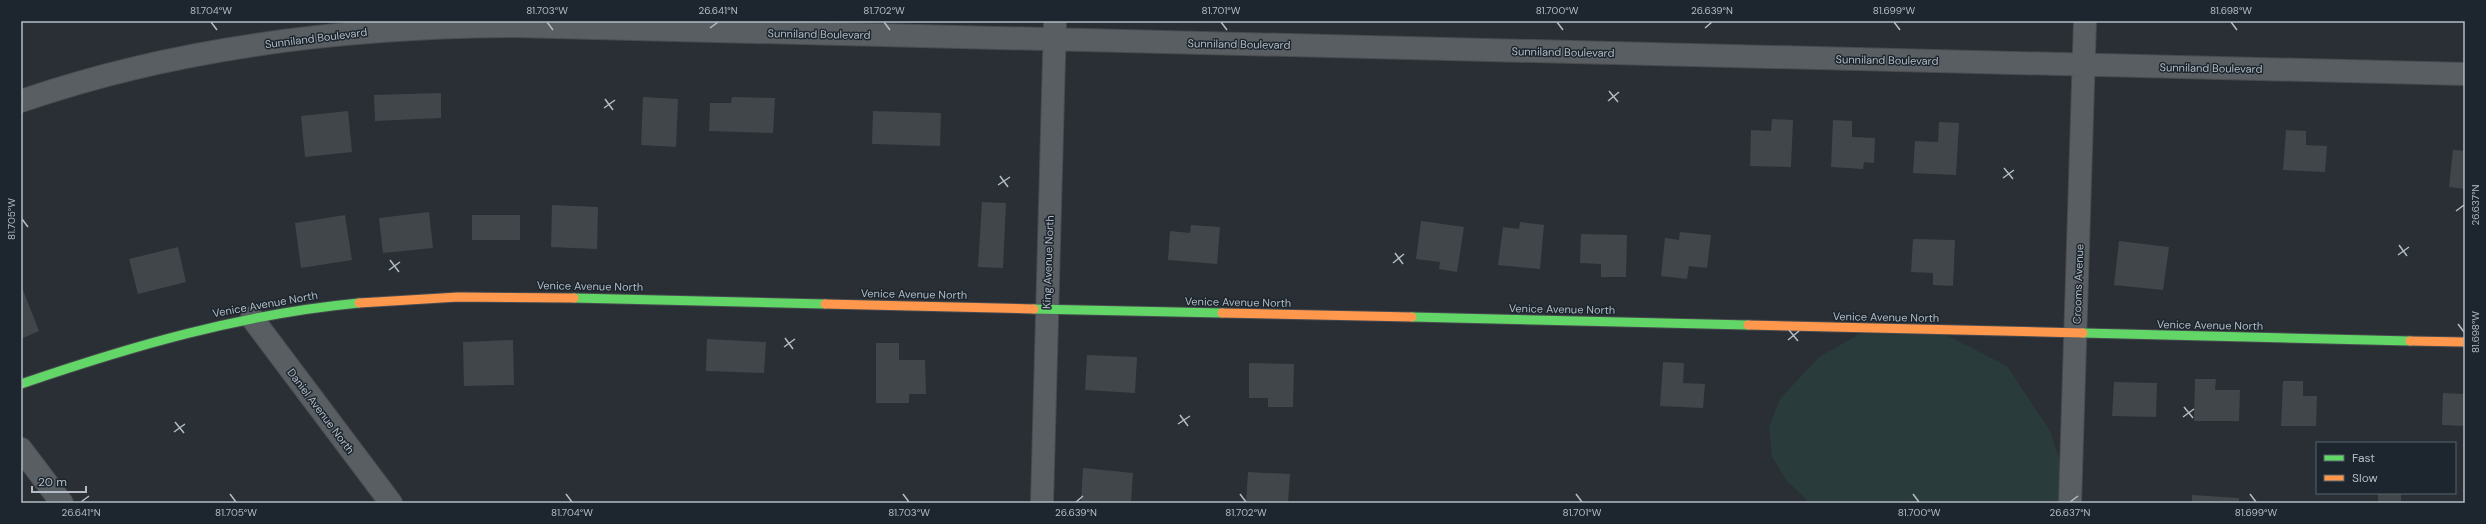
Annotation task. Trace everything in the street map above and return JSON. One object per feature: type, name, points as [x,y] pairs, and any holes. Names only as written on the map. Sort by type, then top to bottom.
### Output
[{"type":"street","name":"Crooms Avenue","points":[[2070,503],[2077,334],[2085,21]]},
{"type":"street","name":"Sunniland Boulevard","points":[[21,101],[122,71],[207,53],[300,38],[435,27],[516,26],[1054,30],[2085,65],[2465,74]]},
{"type":"street","name":"King Avenue North","points":[[1042,503],[1054,30]]},
{"type":"street","name":"Venice Avenue North","points":[[21,384],[156,340],[252,318],[369,300],[449,296],[2465,342]]},
{"type":"street","name":"Daniel Avenue North","points":[[252,318],[391,503]]},
{"type":"street","points":[[21,450],[62,503]]},
{"type":"green space","points":[[1860,334],[1946,335],[2007,366],[2050,431],[2064,473],[2065,503],[1810,503],[1787,481],[1772,456],[1769,427],[1780,399],[1819,357]]},
{"type":"building","points":[[441,93],[441,118],[375,121],[374,95]]},
{"type":"building","points":[[643,97],[678,99],[676,147],[641,145]]},
{"type":"building","points":[[732,97],[775,98],[773,133],[709,131],[710,103],[731,103]]},
{"type":"building","points":[[348,111],[352,152],[305,157],[301,116]]},
{"type":"building","points":[[873,111],[941,113],[940,146],[872,144]]},
{"type":"building","points":[[1772,119],[1793,120],[1791,167],[1750,166],[1751,130],[1771,131]]},
{"type":"building","points":[[1833,120],[1852,121],[1852,137],[1875,138],[1874,163],[1864,162],[1863,169],[1831,167]]},
{"type":"building","points":[[1939,122],[1959,123],[1956,175],[1913,173],[1915,141],[1938,142]]},
{"type":"building","points":[[2286,130],[2306,131],[2306,145],[2327,146],[2325,172],[2283,170]]},
{"type":"building","points":[[2453,150],[2465,151],[2465,189],[2449,187]]},
{"type":"building","points":[[982,202],[1006,203],[1003,268],[978,267]]},
{"type":"building","points":[[552,205],[598,207],[597,249],[551,247]]},
{"type":"building","points":[[429,212],[433,248],[383,253],[379,218]]},
{"type":"building","points":[[345,215],[352,260],[301,268],[295,223]]},
{"type":"building","points":[[472,215],[520,215],[520,240],[472,240]]},
{"type":"building","points":[[1421,221],[1464,227],[1457,272],[1439,269],[1440,262],[1416,259]]},
{"type":"building","points":[[1520,222],[1544,225],[1540,269],[1498,265],[1503,227],[1519,229]]},
{"type":"building","points":[[1191,225],[1220,227],[1217,264],[1168,260],[1170,231],[1190,233]]},
{"type":"building","points":[[1680,232],[1711,235],[1707,268],[1689,266],[1687,279],[1661,276],[1665,238],[1679,240]]},
{"type":"building","points":[[1581,234],[1627,235],[1626,277],[1601,277],[1601,264],[1580,263]]},
{"type":"building","points":[[1913,239],[1955,240],[1953,286],[1933,285],[1933,273],[1911,272]]},
{"type":"building","points":[[2119,241],[2169,247],[2163,290],[2114,285]]},
{"type":"building","points":[[178,247],[186,282],[138,294],[129,259]]},
{"type":"building","points":[[21,285],[39,331],[21,339]]},
{"type":"building","points":[[707,339],[766,342],[764,373],[706,371]]},
{"type":"building","points":[[513,340],[514,385],[464,386],[463,342]]},
{"type":"building","points":[[876,343],[899,343],[899,360],[925,360],[926,394],[909,394],[909,403],[876,403]]},
{"type":"building","points":[[1087,355],[1137,357],[1135,393],[1085,390]]},
{"type":"building","points":[[1663,362],[1684,363],[1683,383],[1705,384],[1703,408],[1660,406]]},
{"type":"building","points":[[1249,363],[1294,364],[1293,407],[1268,407],[1268,398],[1249,398]]},
{"type":"building","points":[[2195,379],[2216,379],[2215,390],[2240,390],[2239,421],[2194,421]]},
{"type":"building","points":[[2283,381],[2303,381],[2303,396],[2317,396],[2316,426],[2281,426]]},
{"type":"building","points":[[2114,382],[2157,383],[2156,417],[2112,416]]},
{"type":"building","points":[[2443,393],[2465,394],[2465,426],[2442,425]]},
{"type":"building","points":[[1083,468],[1133,473],[1131,503],[1081,503]]},
{"type":"building","points":[[1248,472],[1290,474],[1288,503],[1246,503]]},
{"type":"building","points":[[2378,494],[2401,494],[2401,503],[2378,503]]},
{"type":"building","points":[[2192,495],[2239,498],[2239,503],[2192,503]]},
{"type":"traffic: fast","points":[[574,298],[825,304]]},
{"type":"traffic: fast","points":[[21,384],[104,357],[188,333],[272,315],[359,303]]},
{"type":"traffic: fast","points":[[1034,309],[1222,313]]},
{"type":"traffic: fast","points":[[1412,317],[1748,325]]},
{"type":"traffic: fast","points":[[2083,333],[2410,341]]},
{"type":"traffic: slow","points":[[359,303],[458,297],[574,298]]},
{"type":"traffic: slow","points":[[825,304],[1034,309]]},
{"type":"traffic: slow","points":[[1222,313],[1412,317]]},
{"type":"traffic: slow","points":[[1748,325],[2083,333]]},
{"type":"traffic: slow","points":[[2410,341],[2465,342]]}]
